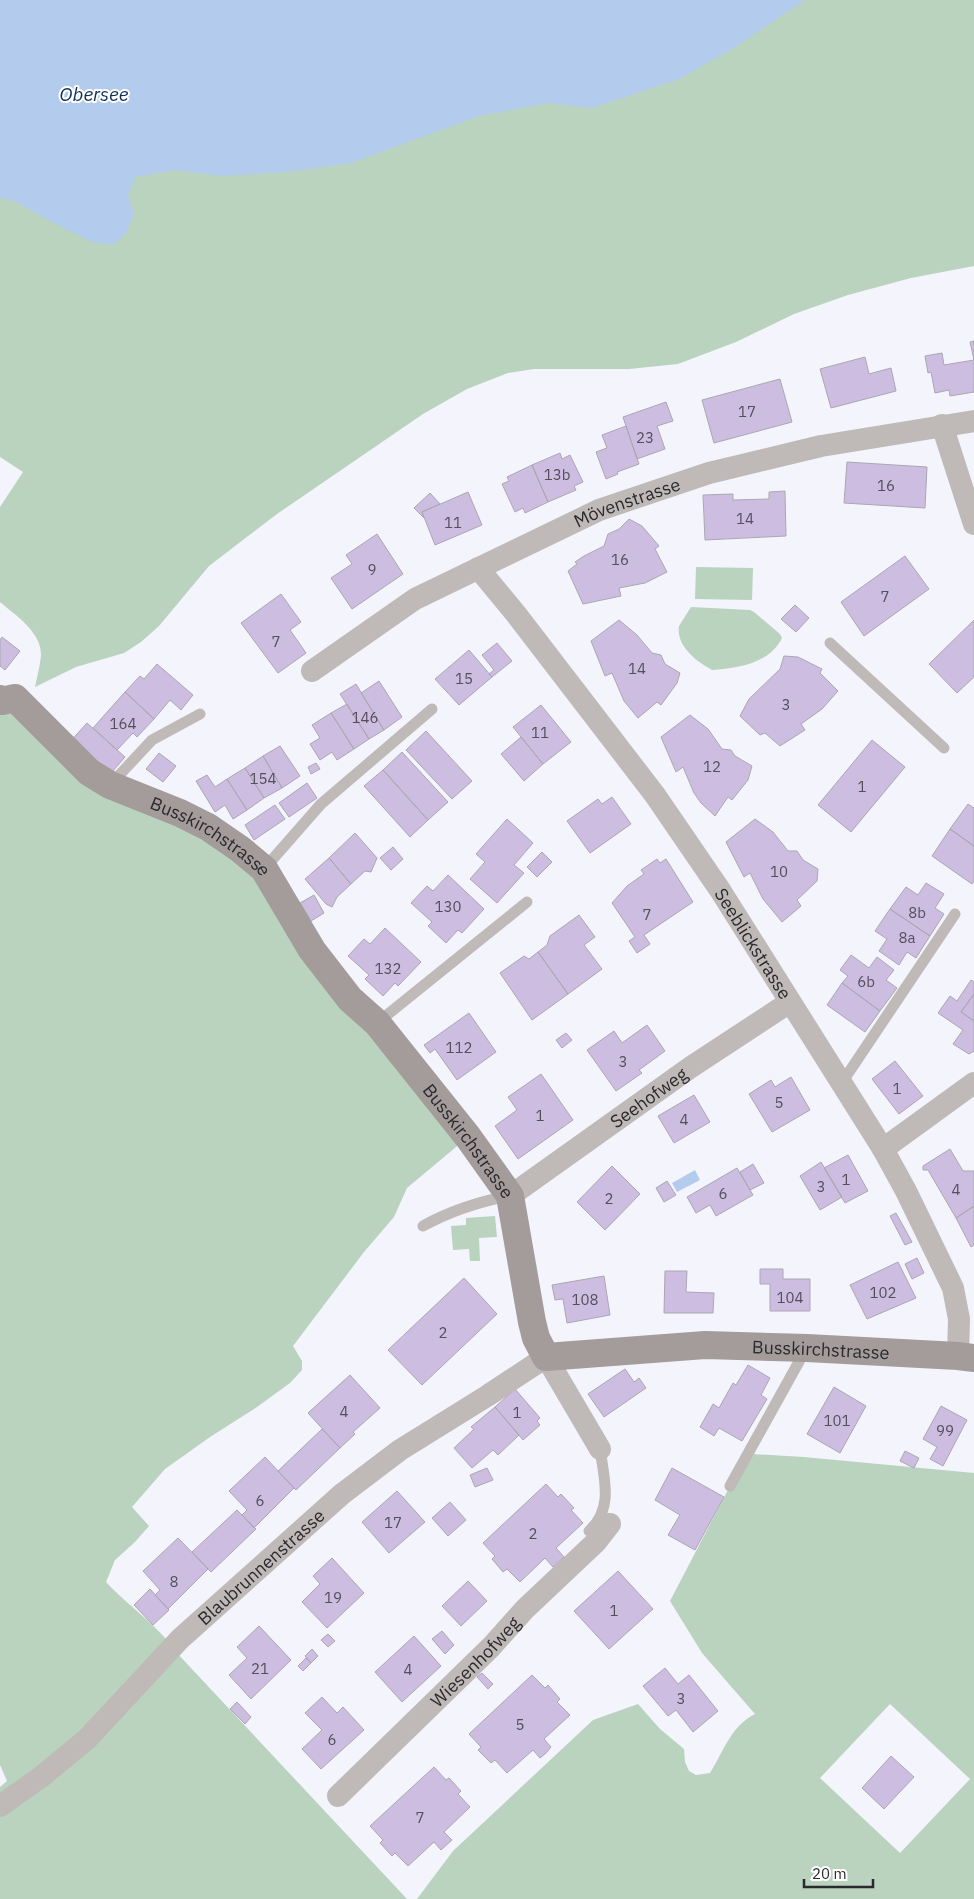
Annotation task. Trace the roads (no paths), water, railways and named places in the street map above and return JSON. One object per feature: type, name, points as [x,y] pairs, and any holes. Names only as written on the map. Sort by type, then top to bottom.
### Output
[{"type":"street","name":"Mövenstrasse","points":[[312,670],[415,599],[599,510],[709,473],[821,446],[974,421]]},
{"type":"street","points":[[942,425],[974,524]]},
{"type":"street","name":"Seeblickstrasse","points":[[478,568],[516,614],[655,795],[720,890],[883,1149],[906,1191],[952,1288],[966,1357]]},
{"type":"street","name":"Busskirchstrasse","points":[[0,700],[16,698],[90,772],[110,785],[180,813],[208,827],[240,849],[264,869],[312,950],[350,999],[377,1023],[468,1137],[510,1196],[532,1322],[536,1338],[546,1357],[705,1345],[807,1348],[966,1357]]},
{"type":"street","name":"Seehofweg","points":[[510,1196],[691,1067],[790,1002]]},
{"type":"street","points":[[883,1149],[974,1083]]},
{"type":"street","points":[[546,1357],[600,1449]]},
{"type":"street","name":"Blaubrunnenstrasse","points":[[0,1806],[41,1777],[87,1739],[180,1639],[342,1494],[400,1450],[546,1357]]},
{"type":"street","name":"Wiesenhofweg","points":[[338,1796],[491,1647],[525,1609],[596,1542],[600,1528]]},
{"type":"lane","points":[[830,643],[944,748]]},
{"type":"lane","points":[[264,869],[321,804],[432,709]]},
{"type":"lane","points":[[110,785],[152,740],[200,714]]},
{"type":"lane","points":[[377,1023],[527,902]]},
{"type":"lane","points":[[841,1084],[955,914]]},
{"type":"lane","points":[[423,1226],[442,1215],[485,1200],[510,1196]]},
{"type":"lane","points":[[730,1486],[807,1348]]},
{"type":"lane","points":[[600,1449],[606,1500],[604,1511],[598,1523],[600,1528]]},
{"type":"water","name":"Obersee","points":[[0,0],[805,0],[737,46],[679,79],[592,108],[549,103],[479,116],[351,163],[287,172],[222,176],[175,170],[135,177],[128,196],[134,215],[126,233],[113,245],[92,242],[15,201],[0,198]]},
{"type":"water","points":[[695,1170],[700,1180],[677,1192],[672,1183]]}]
